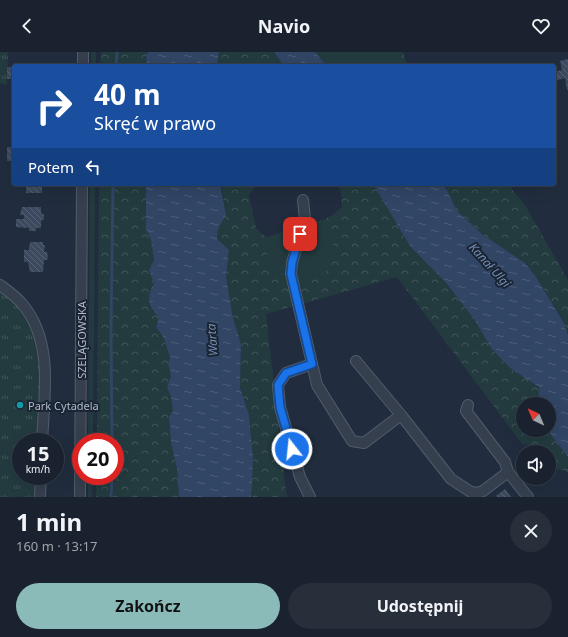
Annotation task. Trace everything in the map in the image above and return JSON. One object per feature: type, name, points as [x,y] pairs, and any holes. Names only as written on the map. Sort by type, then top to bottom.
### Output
[{"type":"street","points":[[83,64],[84,52]]},
{"type":"street","name":"SZELĄGOWSKA","points":[[80,497],[82,186]]},
{"type":"street","points":[[303,200],[305,219],[292,263],[291,274],[317,385],[352,441],[364,443],[401,415]]},
{"type":"street","points":[[0,285],[13,294],[23,304],[33,320],[40,339],[44,353],[45,373],[42,433]]},
{"type":"street","points":[[356,360],[451,479],[471,492],[477,493],[483,491],[508,472]]},
{"type":"street","points":[[310,497],[300,476],[280,407],[278,385],[286,373],[312,364]]},
{"type":"street","points":[[468,405],[466,411],[505,462],[508,472],[528,497]]},
{"type":"street","points":[[40,497],[41,485]]},
{"type":"green space","points":[[0,52],[8,52],[7,85],[0,83]]},
{"type":"green space","points":[[91,52],[96,52],[96,64],[91,64]]},
{"type":"green space","points":[[101,52],[148,52],[146,55],[147,64],[100,64]]},
{"type":"green space","points":[[219,52],[274,52],[283,64],[217,64]]},
{"type":"green space","points":[[315,52],[403,52],[408,64],[325,64]]},
{"type":"green space","points":[[391,52],[403,52],[408,64],[397,64]]},
{"type":"green space","points":[[90,186],[95,186],[93,433],[88,433]]},
{"type":"green space","points":[[99,186],[146,186],[146,229],[151,239],[154,260],[149,270],[154,283],[152,310],[159,318],[156,327],[164,338],[170,358],[168,364],[171,376],[167,387],[171,397],[173,411],[169,418],[171,443],[177,469],[179,497],[96,497],[96,485],[124,485],[124,433],[97,433]]},
{"type":"green space","points":[[221,186],[255,186],[249,195],[256,228],[267,237],[269,246],[267,256],[271,267],[281,273],[306,281],[327,271],[337,256],[325,225],[325,219],[333,215],[342,207],[341,192],[338,186],[374,186],[410,246],[447,284],[474,319],[491,348],[510,368],[539,387],[538,397],[516,397],[516,436],[397,277],[266,314],[286,493],[288,497],[251,497],[253,458],[249,415],[240,388],[241,344],[233,318],[226,276],[229,250],[217,239],[218,229],[226,215]]},
{"type":"green space","points":[[444,186],[510,186],[526,207],[568,280],[568,334],[564,323],[536,277],[525,263],[482,234],[457,211]]},
{"type":"green space","points":[[325,219],[325,225],[337,256],[328,271],[306,281],[281,273],[271,267],[267,256],[269,246],[267,237]]},
{"type":"green space","name":"Park Cytadela","points":[[0,284],[11,296],[33,326],[42,369],[39,433],[12,433],[12,485],[38,485],[37,497],[0,497]]},
{"type":"green space","points":[[517,437],[553,437],[568,457],[568,472],[556,469],[556,445],[528,445],[526,443],[523,445]]},
{"type":"green space","points":[[88,485],[92,485],[92,497],[88,497]]},
{"type":"water","points":[[148,52],[219,52],[217,64],[147,64],[146,55]]},
{"type":"water","points":[[274,52],[315,52],[325,64],[283,64]]},
{"type":"water","name":"Warta","points":[[146,186],[220,186],[226,215],[218,229],[217,239],[229,250],[226,276],[233,318],[241,344],[240,388],[249,415],[253,458],[251,497],[179,497],[177,469],[171,443],[169,417],[173,411],[171,397],[167,387],[171,376],[168,364],[170,358],[164,338],[156,327],[159,318],[152,310],[149,302],[151,288],[154,283],[149,270],[154,260],[151,240],[146,229]]},
{"type":"water","name":"Kanał Ulgi","points":[[374,186],[444,186],[457,211],[482,234],[525,263],[536,277],[564,323],[568,335],[568,457],[553,437],[556,437],[556,397],[538,397],[539,387],[510,368],[491,348],[474,319],[447,284],[410,246]]},
{"type":"building","points":[[568,59],[568,90],[565,78],[556,81],[556,72],[562,70],[560,61]]},
{"type":"building","points":[[7,67],[12,68],[12,79],[7,79]]},
{"type":"building","points":[[7,147],[12,147],[12,161],[7,161]]},
{"type":"building","points":[[26,186],[42,186],[42,193],[26,193]]},
{"type":"building","points":[[22,207],[41,207],[41,213],[44,215],[44,219],[41,221],[41,228],[36,228],[36,231],[29,231],[29,228],[16,227],[16,219],[24,219],[24,215],[20,215]]},
{"type":"building","points":[[30,242],[43,242],[43,245],[45,245],[44,252],[47,252],[48,258],[47,260],[44,260],[43,272],[30,272],[28,262],[24,262],[24,250],[29,250]]},
{"type":"building","points":[[505,489],[511,497],[496,496]]},
{"type":"waterway","points":[[116,64],[117,52]]},
{"type":"waterway","points":[[112,433],[111,331],[113,186]]},
{"type":"waterway","points":[[111,497],[112,485]]},
{"type":"place","name":"Park Cytadela","points":[[20,405]]},
{"type":"route","points":[[292,449],[280,407],[278,385],[286,373],[312,364],[291,274],[292,263],[300,234]]}]
